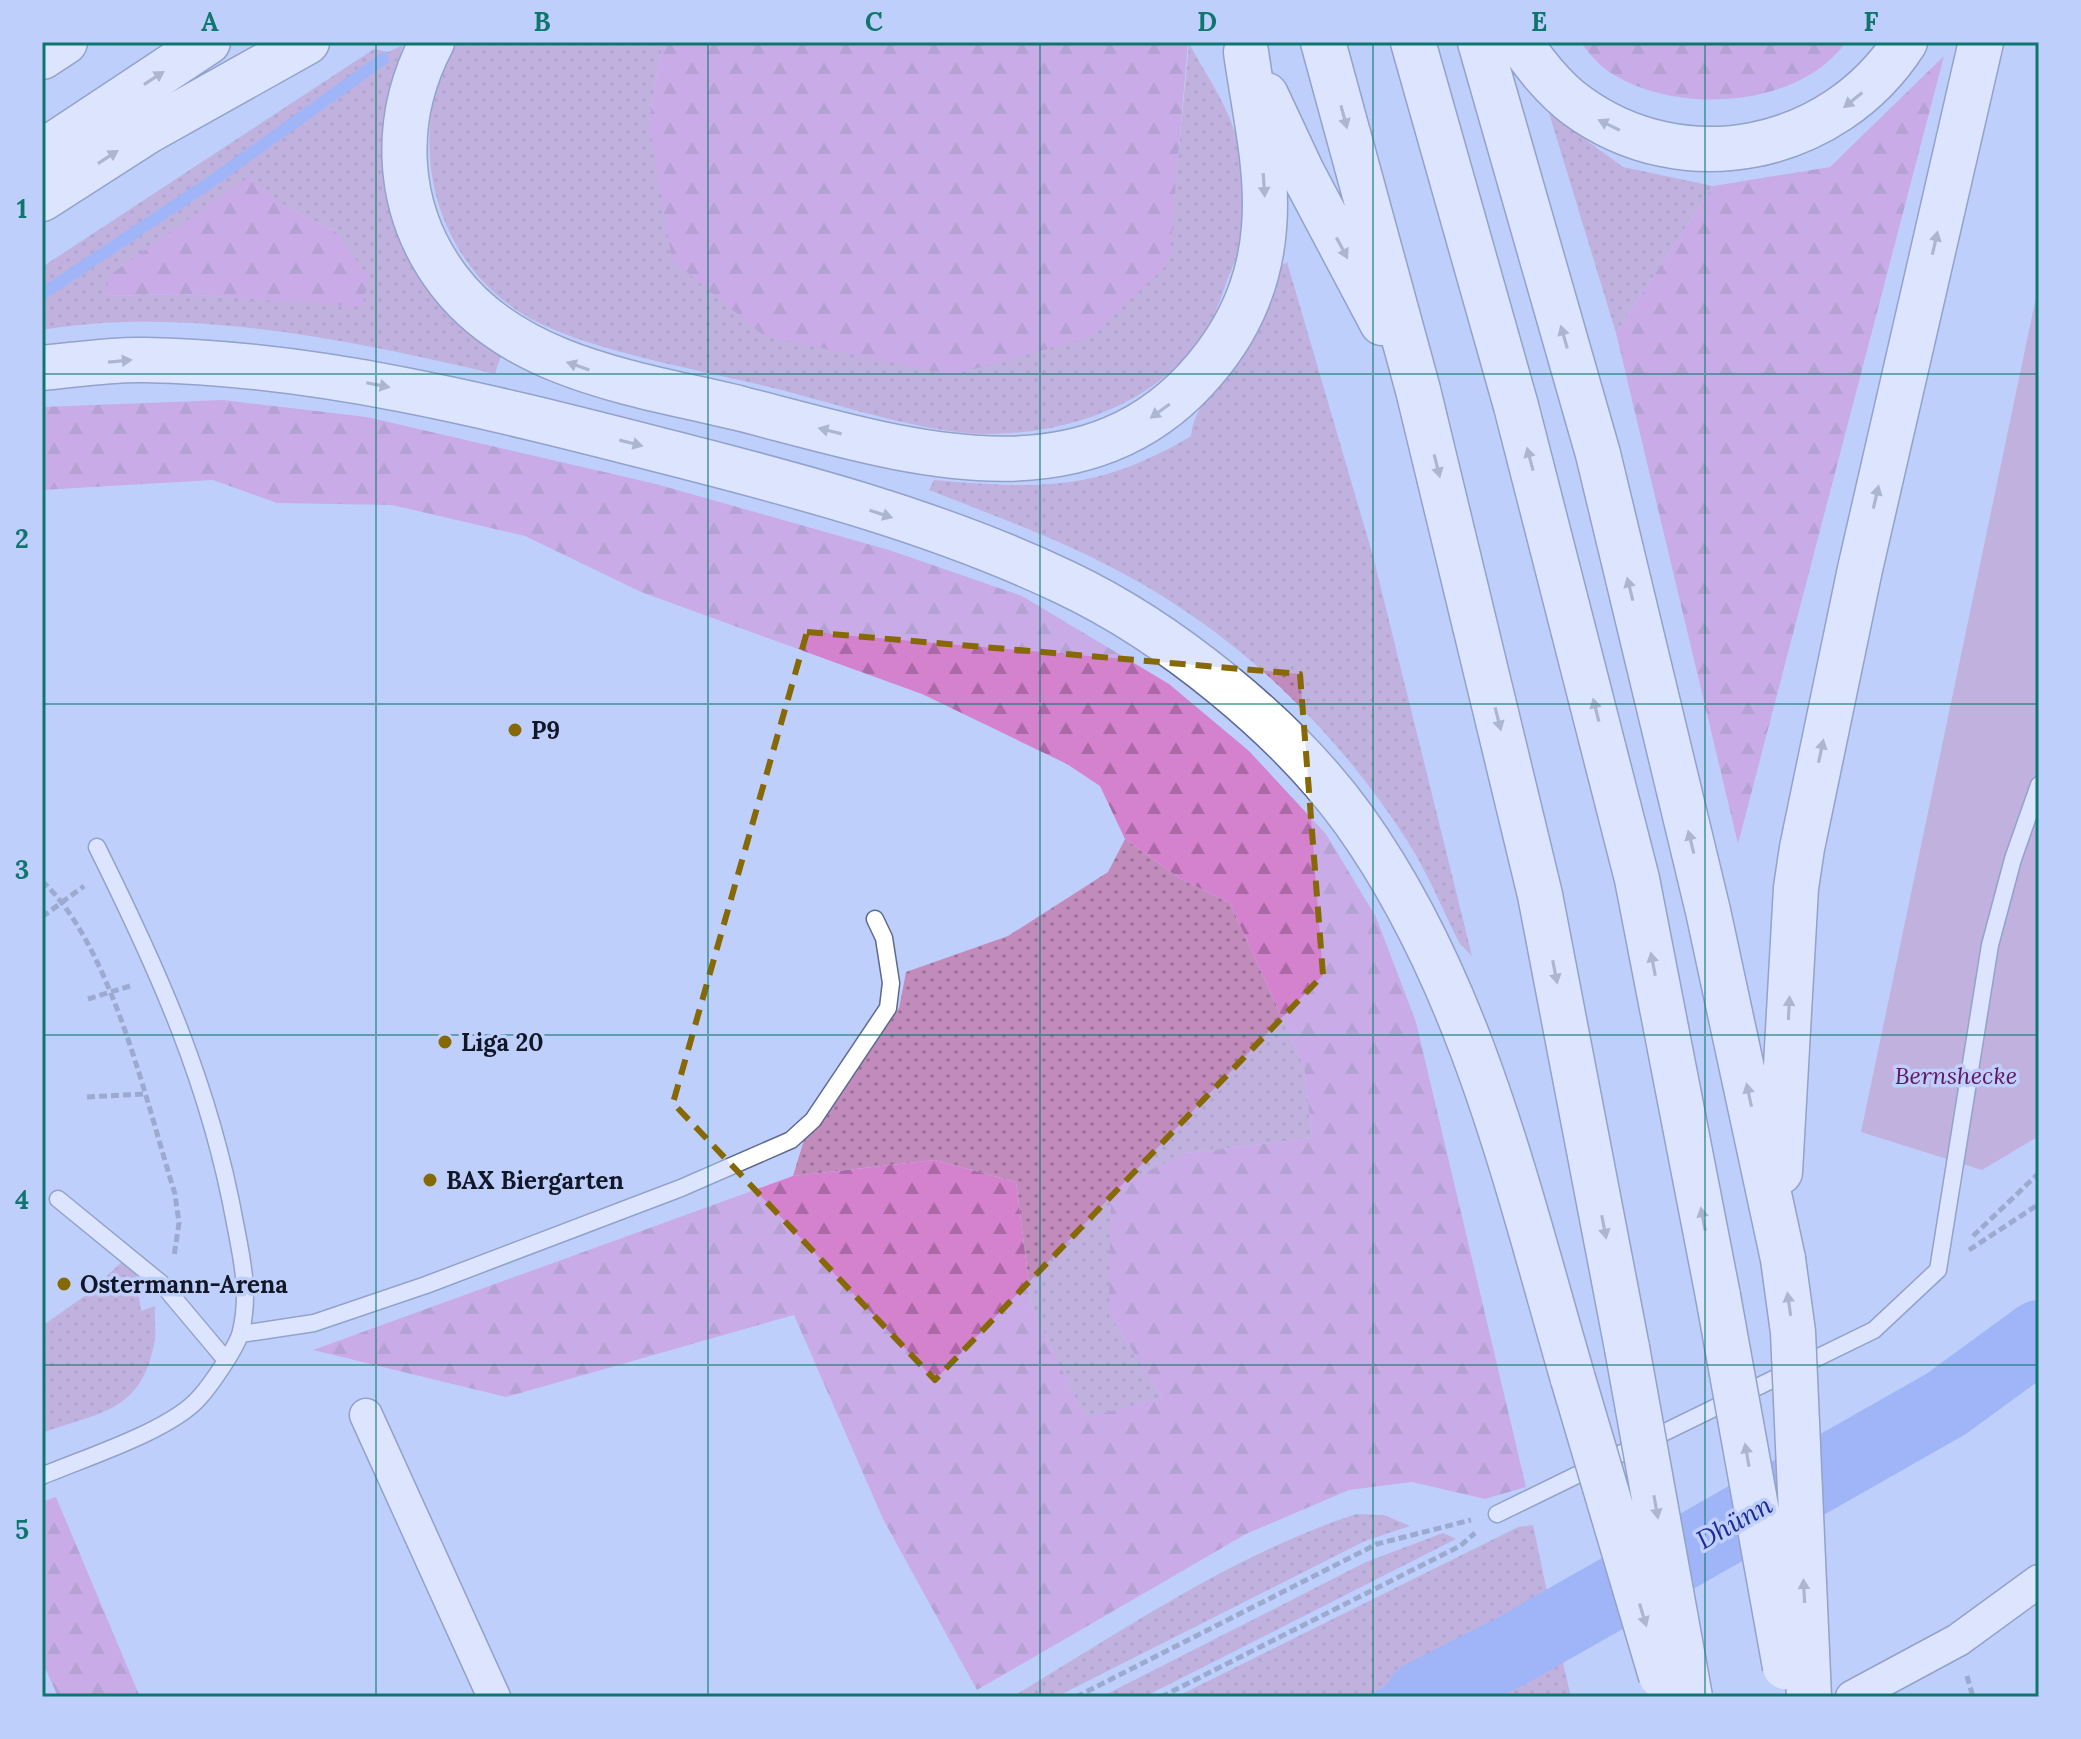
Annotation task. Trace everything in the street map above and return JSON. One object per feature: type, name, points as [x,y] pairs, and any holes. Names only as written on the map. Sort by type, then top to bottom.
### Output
[{"type":"highway","points":[[42,57],[65,42]]},
{"type":"highway","points":[[42,152],[208,42]]},
{"type":"highway","points":[[42,199],[148,131],[307,42]]},
{"type":"highway","points":[[432,42],[407,104],[403,146],[407,188],[425,243],[450,282],[483,316],[538,352],[600,374],[905,450],[986,460],[1065,453],[1129,431],[1182,394],[1211,362],[1234,329],[1256,275],[1265,207],[1244,47]]},
{"type":"highway","points":[[1323,42],[1418,390],[1540,895],[1690,1697]]},
{"type":"highway","points":[[1413,42],[1516,406],[1637,879],[1718,1296],[1790,1697]]},
{"type":"highway","points":[[1480,42],[1598,454],[1708,911],[1780,1243],[1793,1332],[1809,1697]]},
{"type":"highway","points":[[1519,42],[1554,86],[1573,103],[1612,128],[1678,148],[1722,150],[1779,140],[1821,122],[1873,83],[1905,42]]},
{"type":"highway","points":[[1780,1243],[1796,888],[1802,848],[1860,569],[1981,42]]},
{"type":"highway","points":[[1244,47],[1302,172],[1418,390]]},
{"type":"highway","points":[[42,368],[138,359],[310,372],[556,424],[763,476],[921,526],[1068,583],[1149,632],[1222,683],[1296,752],[1352,818],[1397,887],[1460,1013],[1509,1162],[1668,1697]]},
{"type":"street","points":[[366,1415],[494,1697]]},
{"type":"street","points":[[1852,1697],[1958,1640],[2039,1581]]},
{"type":"lane","points":[[1497,1514],[1874,1330],[1938,1270],[1990,945],[2013,859],[2039,785]]},
{"type":"lane","points":[[42,1476],[159,1426],[198,1399],[241,1334],[246,1284],[228,1181],[201,1081],[158,976],[97,847]]},
{"type":"lane","points":[[241,1334],[314,1323],[426,1285],[681,1188],[791,1140],[813,1120],[888,1008],[891,983],[884,938],[875,919]]},
{"type":"lane","points":[[58,1199],[162,1284],[225,1359]]},
{"type":"path","points":[[42,917],[107,868]]},
{"type":"path","points":[[42,881],[61,902],[102,970],[175,1194],[178,1247],[162,1284]]},
{"type":"path","points":[[88,999],[158,976]]},
{"type":"path","points":[[87,1097],[143,1094]]},
{"type":"path","points":[[1938,1270],[2039,1173]]},
{"type":"path","points":[[1938,1270],[2039,1204]]},
{"type":"path","points":[[1076,1697],[1377,1544],[1497,1514]]},
{"type":"path","points":[[1161,1697],[1460,1546],[1497,1514]]},
{"type":"highlighted area","points":[[807,632],[1300,674],[1323,975],[935,1380],[673,1103]]},
{"type":"green space","points":[[455,42],[663,42],[649,121],[1168,263],[1189,43],[1224,105],[1236,137],[1246,191],[1246,227],[1210,323],[1191,350],[1168,374],[1142,393],[1081,420],[1016,433],[959,432],[904,422],[590,343],[537,322],[502,299],[473,270],[452,236],[437,199],[430,160],[431,119],[439,80]]},
{"type":"green space","points":[[663,42],[1188,42],[1169,263],[1091,337],[952,375],[764,336],[672,260],[649,121]]},
{"type":"green space","points":[[1580,42],[1846,42],[1825,65],[1797,82],[1766,93],[1732,99],[1697,99],[1663,94],[1632,84],[1605,69]]},
{"type":"green space","points":[[403,45],[390,111],[388,147],[395,217],[406,250],[421,280],[443,307],[502,352],[495,374],[328,339],[212,324],[97,323],[42,330],[42,267],[374,49],[388,52]],"holes":[[[280,203],[335,231],[362,306],[181,294],[104,296]]]},
{"type":"green space","points":[[1944,56],[1738,844],[1616,333],[1713,186],[1830,167]]},
{"type":"green space","points":[[1549,113],[1623,167],[1713,186],[1616,333]]},
{"type":"green space","points":[[250,176],[280,203],[335,231],[369,278],[362,307],[182,294],[104,296],[111,274]]},
{"type":"green space","points":[[1287,262],[1373,556],[1472,956],[1460,944],[1429,879],[1380,801],[1318,725],[1246,657],[1207,626],[1124,574],[1052,539],[929,490],[934,480],[1037,485],[1096,477],[1126,468],[1191,436],[1197,414],[1236,364],[1265,305],[1279,267]]},
{"type":"green space","name":"Bernshecke","points":[[2039,283],[2039,1136],[1982,1170],[1861,1132]]},
{"type":"green space","points":[[223,400],[367,417],[656,484],[889,550],[1022,596],[1169,684],[1249,751],[1326,834],[1376,917],[1416,1022],[1526,1487],[1485,1499],[1412,1482],[1349,1490],[1246,1534],[977,1690],[883,1519],[794,1315],[506,1397],[313,1350],[793,1176],[935,1160],[1016,1182],[1032,1307],[1085,1418],[1162,1398],[1109,1313],[1111,1189],[1186,1153],[1312,1138],[1304,1066],[1230,903],[1179,878],[1125,839],[1100,786],[1067,764],[922,694],[641,592],[525,536],[392,505],[277,503],[213,480],[42,490],[42,407]]},
{"type":"green space","points":[[1125,839],[1179,878],[1230,903],[1304,1066],[1312,1138],[1186,1153],[1109,1313],[1162,1398],[1085,1419],[1032,1307],[1016,1182],[935,1160],[793,1176],[804,1140],[899,1008],[906,972],[1008,936],[1108,872]]},
{"type":"green space","points":[[124,1260],[136,1274],[141,1311],[155,1306],[155,1339],[148,1366],[139,1384],[115,1406],[42,1433],[42,1326],[86,1295]]},
{"type":"green space","points":[[56,1497],[140,1697],[58,1697],[42,1661],[42,1502]]},
{"type":"green space","points":[[1356,1514],[1384,1515],[1410,1526],[1365,1541],[1056,1697],[1012,1697],[1223,1572],[1266,1550]]},
{"type":"green space","points":[[1533,1525],[1549,1601],[1363,1697],[1176,1697],[1518,1527]]},
{"type":"green space","points":[[1443,1533],[1456,1539],[1144,1697],[1101,1697],[1366,1562]]},
{"type":"green space","points":[[1560,1650],[1571,1697],[1460,1697]]},
{"type":"water","points":[[1549,1601],[1560,1650],[1460,1697],[1363,1697]]},
{"type":"waterway","points":[[42,294],[212,181],[383,59]]},
{"type":"waterway","name":"Dhünn","points":[[1421,1697],[1513,1650],[1946,1404],[2039,1336]]},
{"type":"place","name":"P9","points":[[515,730]]},
{"type":"place","name":"Liga 20","points":[[445,1042]]},
{"type":"place","name":"BAX Biergarten","points":[[430,1180]]},
{"type":"place","name":"Ostermann-Arena","points":[[64,1284]]}]
